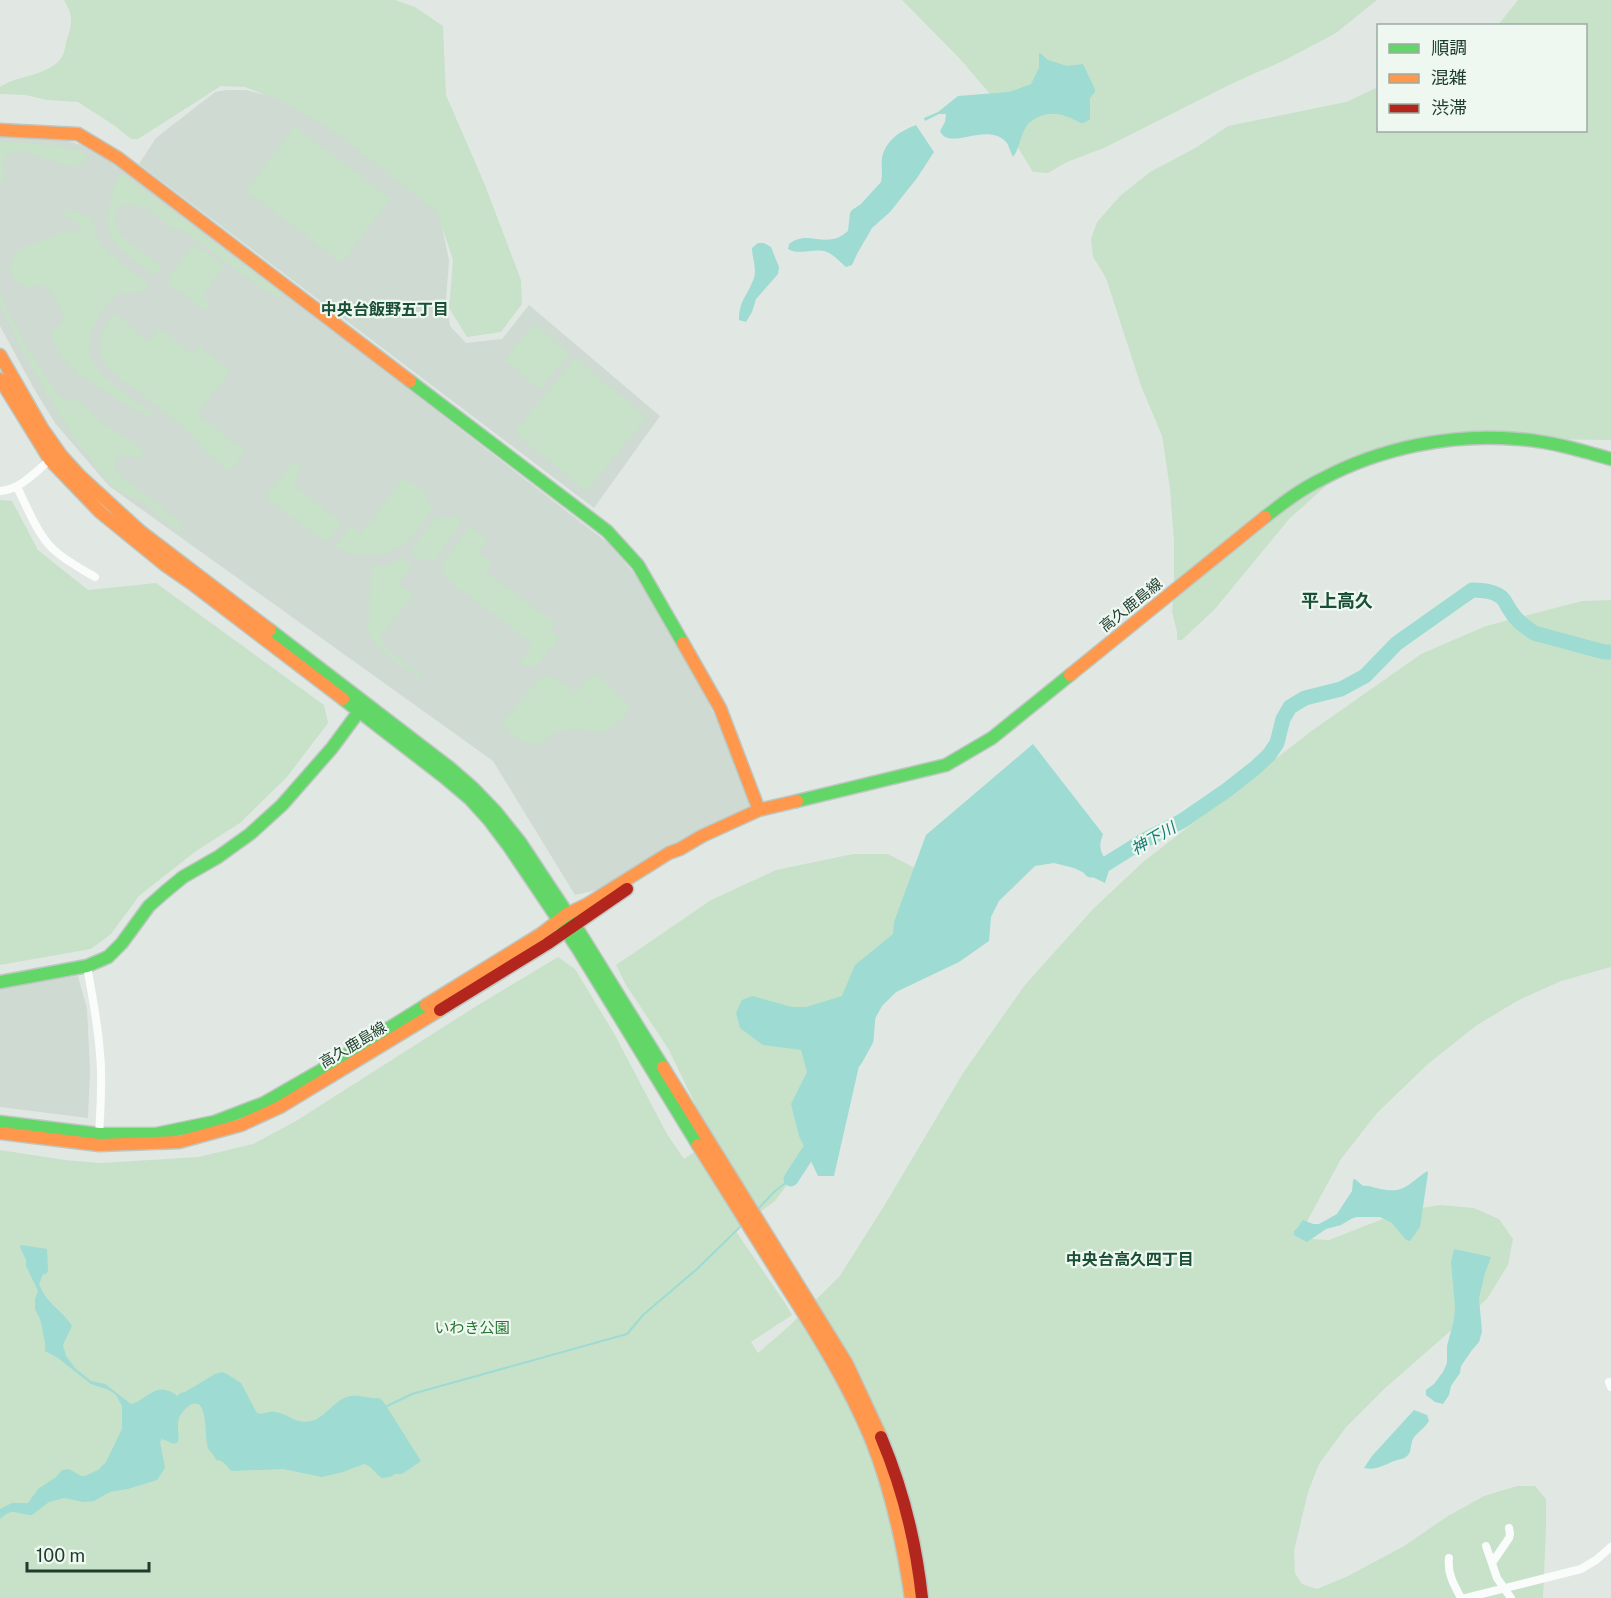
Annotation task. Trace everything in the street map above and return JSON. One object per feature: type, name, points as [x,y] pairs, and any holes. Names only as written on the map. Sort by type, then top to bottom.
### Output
[{"type":"street","points":[[0,130],[78,134],[118,158],[607,531],[639,566],[720,708],[759,810]]},
{"type":"street","points":[[0,355],[42,427],[71,466],[98,494],[140,531],[362,707]]},
{"type":"street","points":[[0,379],[50,460],[100,512],[165,565],[450,768],[496,812],[520,842],[566,923],[848,1364],[870,1407],[889,1453],[922,1598]]},
{"type":"street","name":"高久鹿島線","points":[[0,1133],[99,1140],[179,1142],[241,1125],[280,1107],[537,950],[586,905],[669,853],[702,836],[759,810],[946,765],[965,755],[992,738],[1256,523],[1309,486],[1342,469],[1398,450],[1438,441],[1471,438],[1504,438],[1570,447],[1611,459]]},
{"type":"street","points":[[0,491],[17,487],[50,460]]},
{"type":"street","points":[[17,487],[51,547],[95,577]]},
{"type":"street","points":[[0,982],[87,966],[108,957],[122,943],[149,906],[166,891],[183,877],[218,857],[250,834],[282,805],[332,748],[362,707]]},
{"type":"street","points":[[87,966],[100,1054],[99,1140]]},
{"type":"street","name":"高久鹿島線","points":[[0,1122],[99,1140]]},
{"type":"street","points":[[904,1521],[911,1598]]},
{"type":"street","points":[[1492,1563],[1509,1538],[1509,1528]]},
{"type":"street","points":[[1486,1546],[1497,1578],[1511,1598]]},
{"type":"street","points":[[1449,1558],[1450,1577],[1466,1598],[1581,1569],[1611,1548]]},
{"type":"shaded area","points":[[246,90],[289,101],[319,120],[438,208],[449,260],[446,301],[450,326],[466,343],[502,339],[529,305],[660,416],[594,508],[139,164],[156,138],[215,92]]},
{"type":"shaded area","points":[[0,135],[65,140],[88,147],[104,157],[608,543],[633,572],[654,605],[708,702],[723,733],[751,807],[665,848],[601,889],[575,895],[493,761],[109,486],[55,423],[0,326]]},
{"type":"shaded area","points":[[78,976],[87,1009],[90,1070],[88,1118],[0,1107],[0,986]]},
{"type":"green space","points":[[64,0],[395,0],[415,7],[443,26],[446,95],[485,185],[521,280],[522,304],[501,332],[467,337],[449,308],[453,260],[437,212],[333,131],[279,100],[245,87],[221,86],[138,139],[131,139],[78,102],[0,94],[0,87],[50,67],[63,55],[71,22]]},
{"type":"green space","points":[[902,0],[1377,0],[1336,33],[1283,61],[1048,173],[1033,172],[1007,130],[989,93],[961,60]]},
{"type":"green space","points":[[1518,0],[1611,0],[1611,440],[1512,439],[1445,443],[1363,464],[1326,486],[1290,518],[1215,609],[1182,640],[1177,640],[1172,612],[1174,542],[1170,489],[1162,436],[1141,386],[1106,278],[1093,257],[1091,239],[1097,222],[1120,196],[1150,172],[1197,147],[1228,126],[1346,102],[1377,87],[1377,132],[1587,132],[1587,24],[1499,24]]},
{"type":"green space","points":[[295,126],[391,198],[342,263],[246,191]]},
{"type":"green space","points":[[0,141],[68,147],[83,151],[88,160],[72,167],[20,151],[9,153],[3,159],[5,182],[0,184]]},
{"type":"green space","points":[[121,175],[278,291],[281,294],[280,297],[275,297],[180,229],[176,230],[142,206],[127,204],[118,209],[116,214],[117,225],[121,231],[119,234],[163,267],[153,274],[131,258],[112,238],[107,222],[114,184]]},
{"type":"green space","points":[[68,209],[94,220],[96,234],[105,249],[150,284],[146,291],[127,295],[121,291],[111,300],[96,321],[89,349],[98,369],[126,394],[153,413],[152,416],[146,415],[103,391],[72,368],[53,343],[52,329],[61,324],[64,317],[52,291],[38,285],[21,286],[12,276],[9,266],[14,256],[25,246],[51,238],[64,231],[81,232],[80,225],[62,213]]},
{"type":"green space","points":[[197,246],[225,266],[202,296],[211,304],[206,311],[168,284],[170,275],[192,247]]},
{"type":"green space","points":[[0,294],[27,347],[60,397],[79,402],[102,423],[142,450],[143,456],[139,458],[117,457],[115,465],[117,472],[183,524],[184,530],[179,531],[142,501],[128,496],[110,484],[75,440],[25,355],[0,304]]},
{"type":"green space","points":[[115,313],[148,341],[159,328],[194,354],[200,346],[231,371],[197,414],[245,451],[229,472],[179,424],[109,369],[99,347],[104,329]]},
{"type":"green space","points":[[534,324],[570,353],[540,390],[504,360]]},
{"type":"green space","points":[[575,358],[647,417],[586,492],[514,432]]},
{"type":"green space","points":[[293,462],[300,465],[295,487],[341,522],[329,541],[324,541],[265,497]]},
{"type":"green space","points":[[404,477],[428,494],[432,511],[411,538],[394,550],[374,555],[354,554],[335,547],[351,526],[362,533]]},
{"type":"green space","points":[[0,500],[12,501],[38,550],[88,590],[156,583],[324,705],[328,723],[287,777],[240,823],[196,851],[139,896],[111,934],[91,949],[0,965]]},
{"type":"green space","points":[[455,515],[462,522],[436,559],[419,559],[410,552],[437,516],[449,518]]},
{"type":"green space","points":[[469,526],[488,539],[479,552],[492,562],[486,572],[556,624],[551,631],[560,638],[536,667],[519,665],[533,644],[444,577],[442,565]]},
{"type":"green space","points":[[403,557],[412,565],[399,583],[414,595],[381,635],[381,642],[385,648],[422,674],[419,678],[383,652],[368,631],[371,567],[388,565]]},
{"type":"green space","name":"いわき公園","points":[[1611,600],[1611,967],[1561,981],[1519,1000],[1477,1025],[1428,1064],[1377,1113],[1341,1159],[1305,1225],[1305,1234],[1313,1239],[1329,1240],[1403,1211],[1440,1205],[1474,1208],[1499,1219],[1513,1239],[1508,1265],[1487,1299],[1383,1390],[1347,1426],[1319,1464],[1308,1492],[1294,1551],[1295,1573],[1302,1584],[1317,1589],[1348,1576],[1404,1546],[1448,1516],[1484,1496],[1517,1486],[1535,1486],[1546,1499],[1543,1598],[0,1598],[0,1150],[101,1163],[198,1157],[253,1144],[296,1121],[558,957],[575,969],[615,1035],[667,1134],[684,1159],[709,1142],[707,1129],[669,1050],[626,985],[616,965],[711,900],[776,870],[853,854],[888,854],[921,871],[919,977],[862,1015],[805,1139],[796,1173],[775,1201],[735,1230],[792,1315],[751,1342],[758,1353],[839,1277],[963,1073],[1024,986],[1093,909],[1143,862],[1310,732],[1421,654],[1486,626],[1582,601]]},
{"type":"green space","points":[[597,674],[630,709],[611,728],[594,732],[568,730],[556,733],[535,744],[520,740],[504,728],[503,720],[540,677],[553,677],[577,692],[590,677]]},
{"type":"water","points":[[1040,53],[1048,60],[1067,66],[1083,64],[1095,89],[1090,98],[1090,119],[1081,123],[1058,114],[1038,117],[1026,127],[1013,157],[1007,143],[990,134],[960,138],[945,137],[940,131],[946,114],[939,114],[925,121],[924,118],[938,112],[958,96],[1009,92],[1031,84],[1039,68]]},
{"type":"water","points":[[916,125],[934,152],[890,212],[872,228],[852,265],[846,267],[827,252],[817,250],[797,252],[788,249],[789,244],[796,240],[832,239],[848,231],[852,210],[861,204],[881,182],[882,158],[890,141],[899,133]]},
{"type":"water","points":[[758,243],[771,247],[779,267],[778,274],[756,299],[746,322],[739,320],[739,313],[754,278],[752,248]]},
{"type":"water","points":[[1033,744],[1103,834],[1100,848],[1110,867],[1105,883],[1074,868],[1054,863],[1035,866],[999,901],[991,917],[989,941],[959,962],[896,992],[882,1006],[866,1035],[834,1176],[818,1176],[799,1136],[791,1104],[807,1072],[801,1050],[763,1045],[740,1028],[736,1013],[742,1000],[752,996],[792,1007],[806,1007],[842,996],[855,965],[893,934],[894,922],[926,835]]},
{"type":"water","points":[[1427,1171],[1420,1227],[1410,1241],[1406,1240],[1392,1223],[1380,1217],[1356,1217],[1341,1225],[1326,1229],[1307,1242],[1294,1235],[1294,1231],[1303,1220],[1319,1224],[1337,1214],[1352,1191],[1355,1179],[1363,1186],[1393,1190],[1404,1187]]},
{"type":"water","points":[[21,1245],[47,1249],[48,1271],[43,1274],[39,1284],[46,1297],[72,1326],[63,1345],[66,1356],[75,1368],[91,1381],[105,1384],[131,1404],[158,1390],[164,1389],[178,1396],[222,1372],[241,1383],[257,1413],[280,1413],[306,1422],[316,1419],[340,1400],[351,1396],[379,1398],[421,1461],[402,1474],[382,1478],[364,1464],[322,1477],[283,1469],[232,1471],[223,1462],[216,1460],[208,1448],[201,1407],[192,1404],[179,1418],[178,1442],[174,1444],[162,1439],[160,1442],[165,1468],[157,1480],[110,1492],[94,1501],[84,1502],[64,1498],[49,1502],[32,1515],[12,1512],[0,1519],[0,1509],[12,1503],[28,1503],[38,1489],[62,1470],[69,1469],[85,1476],[98,1470],[106,1462],[122,1429],[122,1406],[116,1395],[91,1384],[58,1358],[45,1351],[40,1319],[35,1309],[38,1291],[26,1266]]},
{"type":"water","points":[[1454,1249],[1491,1257],[1479,1298],[1482,1332],[1479,1342],[1461,1366],[1460,1373],[1443,1404],[1435,1402],[1426,1395],[1426,1390],[1434,1384],[1447,1363],[1447,1346],[1455,1306],[1451,1262]]},
{"type":"water","points":[[1414,1410],[1427,1415],[1429,1421],[1413,1439],[1408,1455],[1377,1468],[1364,1468],[1372,1456]]},
{"type":"waterway","name":"神下川","points":[[1091,870],[1098,869],[1141,842],[1182,821],[1227,790],[1269,755],[1277,743],[1283,719],[1290,707],[1305,698],[1341,689],[1365,676],[1397,643],[1472,590],[1490,592],[1501,597],[1516,619],[1534,633],[1611,652]]},
{"type":"waterway","name":"神下川","points":[[855,1060],[866,1040],[868,1015]]},
{"type":"waterway","name":"神下川","points":[[791,1179],[817,1139]]},
{"type":"waterway","points":[[758,1209],[775,1191],[791,1179]]},
{"type":"waterway","points":[[385,1407],[412,1394],[627,1334],[643,1315],[697,1269],[743,1224]]},
{"type":"traffic: fast","points":[[410,381],[607,531],[638,565],[683,643]]},
{"type":"traffic: fast","points":[[1265,517],[1307,487],[1344,468],[1417,445],[1467,438],[1529,440],[1564,446],[1611,459]]},
{"type":"traffic: fast","points":[[270,630],[450,768],[496,812],[520,842],[575,925],[663,1067]]},
{"type":"traffic: fast","points":[[797,801],[946,765],[992,738],[1070,675]]},
{"type":"traffic: fast","points":[[343,699],[444,777],[470,799],[489,820],[578,949],[698,1145]]},
{"type":"traffic: fast","points":[[0,982],[87,966],[108,957],[122,943],[149,906],[166,891],[183,877],[218,857],[250,834],[282,805],[332,748],[363,706]]},
{"type":"traffic: fast","points":[[0,1122],[99,1134],[156,1134],[214,1122],[264,1103],[426,1005]]},
{"type":"traffic: slow","points":[[0,130],[78,134],[118,158],[410,381]]},
{"type":"traffic: slow","points":[[0,355],[42,428],[61,455],[80,476],[140,531],[270,630]]},
{"type":"traffic: slow","points":[[0,379],[50,460],[100,512],[165,565],[343,699]]},
{"type":"traffic: slow","points":[[1070,675],[1265,517]]},
{"type":"traffic: slow","points":[[683,643],[720,708],[759,810]]},
{"type":"traffic: slow","points":[[426,1005],[541,934],[567,914],[586,905],[669,853],[759,810],[797,801]]},
{"type":"traffic: slow","points":[[0,1133],[99,1145],[179,1142],[241,1125],[280,1107],[440,1010]]},
{"type":"traffic: slow","points":[[663,1067],[847,1364],[881,1437]]},
{"type":"traffic: slow","points":[[698,1145],[820,1341],[862,1419],[891,1498],[911,1598]]},
{"type":"traffic: jam","points":[[440,1010],[547,944],[627,889]]},
{"type":"traffic: jam","points":[[881,1437],[908,1516],[922,1598]]},
{"type":"district","name":"中央台飯野五丁目","points":[[385,309]]},
{"type":"district","name":"平上高久","points":[[1337,601]]},
{"type":"district","name":"中央台高久四丁目","points":[[1130,1259]]}]
